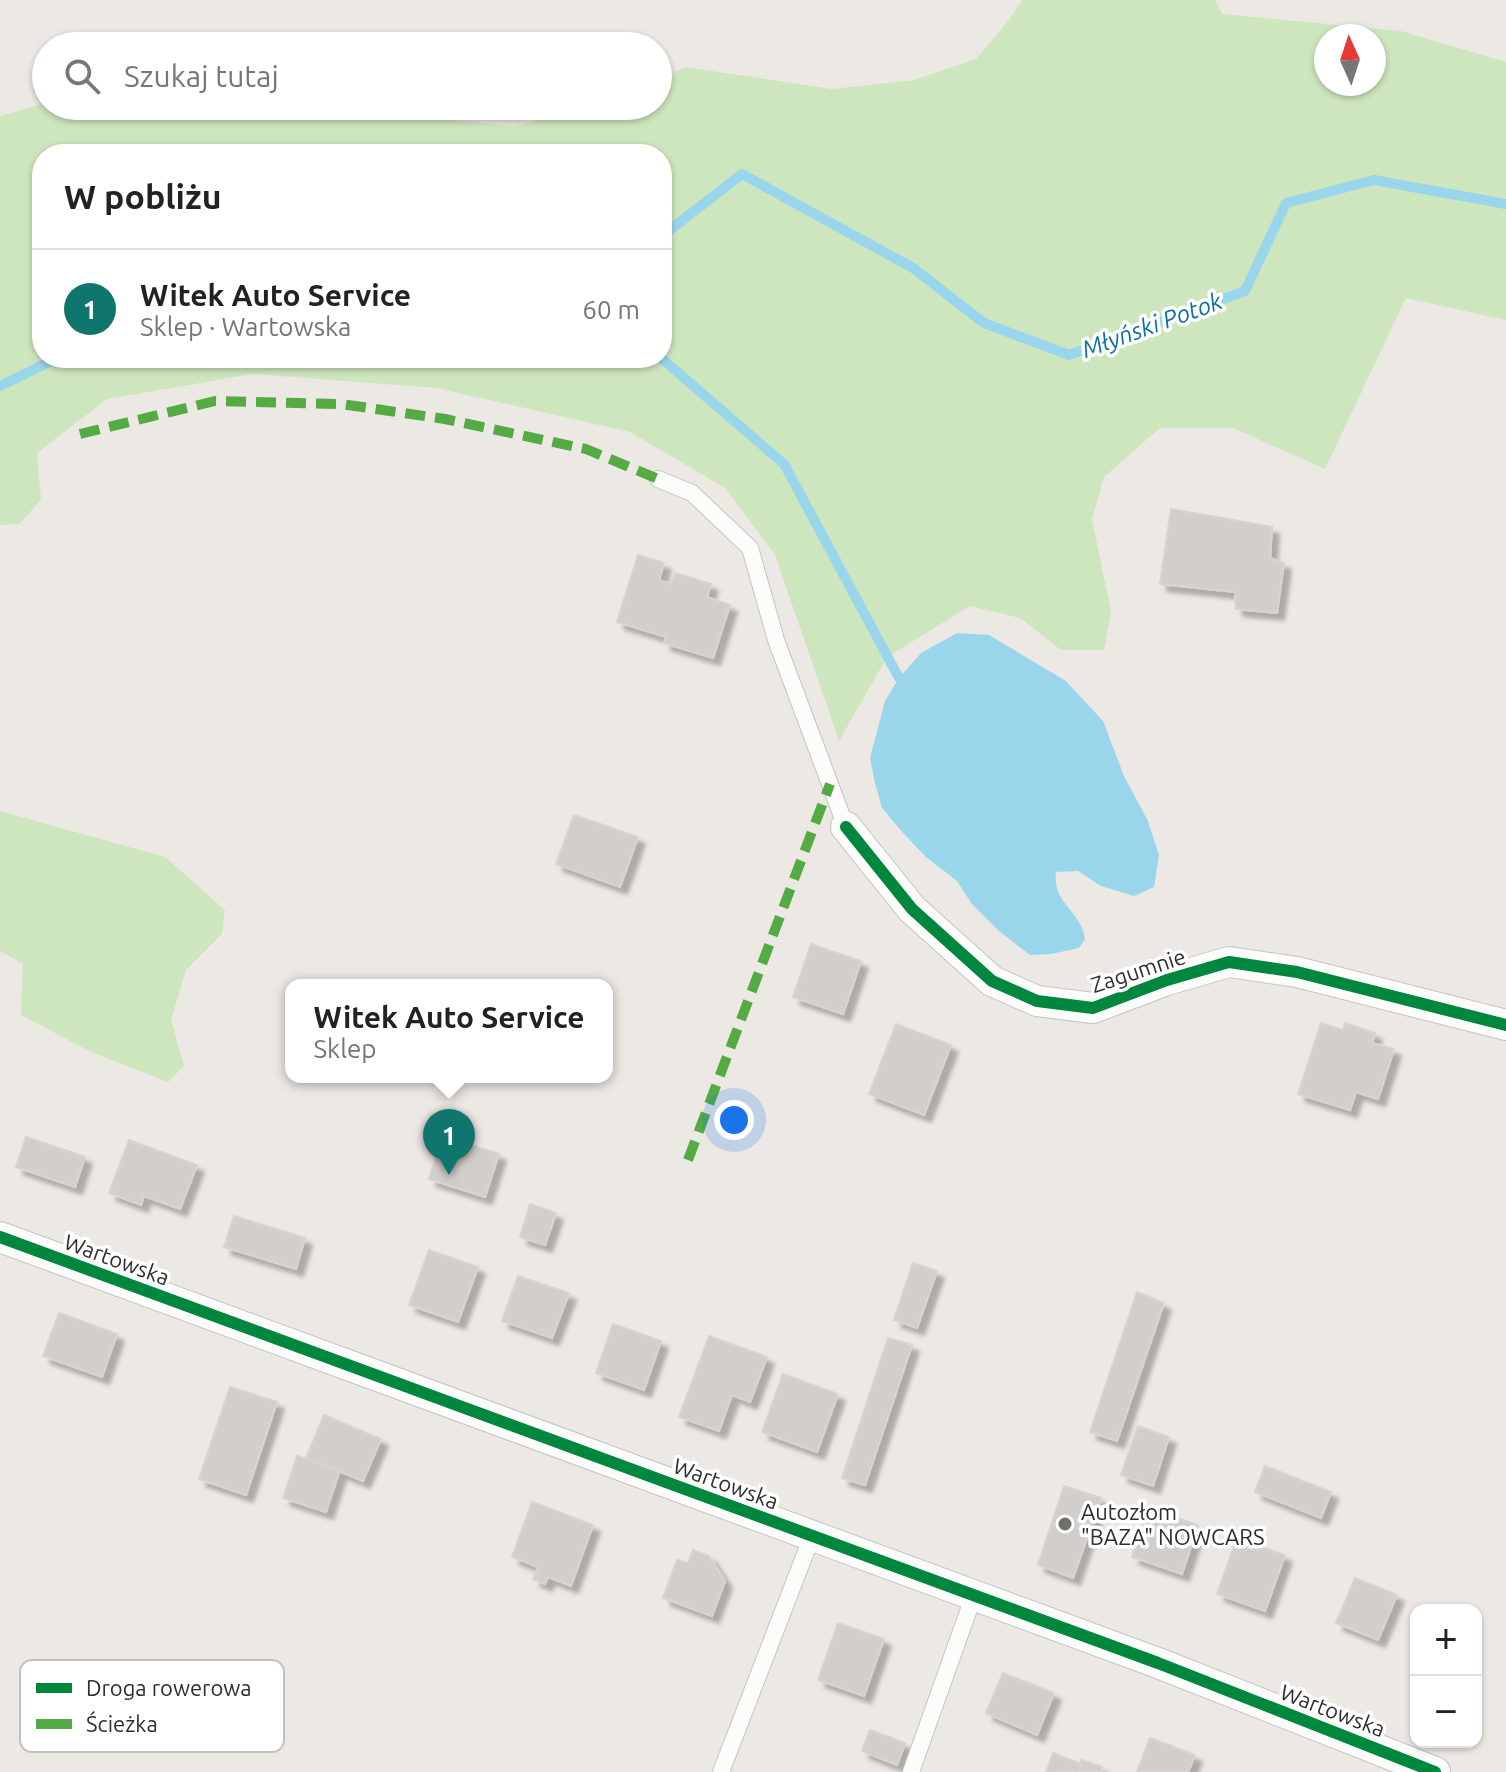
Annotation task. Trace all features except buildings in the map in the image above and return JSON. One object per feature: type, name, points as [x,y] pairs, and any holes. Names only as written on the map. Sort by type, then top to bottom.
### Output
[{"type":"street","name":"Zagumnie","points":[[846,827],[912,909],[992,981],[1037,1001],[1093,1008],[1167,980],[1229,962],[1297,972],[1506,1025]]},
{"type":"street","name":"Wartowska","points":[[0,1237],[1158,1663],[1435,1772]]},
{"type":"lane","points":[[658,479],[692,493],[750,548],[776,640],[846,827]]},
{"type":"lane","points":[[721,1772],[812,1536]]},
{"type":"lane","points":[[911,1772],[974,1595]]},
{"type":"green space","points":[[1022,0],[1215,0],[1222,14],[1327,24],[1314,24],[1314,96],[1386,96],[1386,30],[1401,31],[1506,62],[1506,320],[1406,298],[1325,469],[1233,428],[1160,428],[1104,477],[1092,519],[1111,612],[1104,650],[1061,650],[1020,618],[970,606],[887,657],[839,741],[775,555],[725,488],[630,432],[436,388],[253,374],[107,399],[37,453],[41,500],[19,524],[0,525],[0,116],[32,107],[32,120],[452,120],[513,126],[540,120],[672,120],[672,74],[685,67],[832,89],[914,80],[976,59]]},
{"type":"green space","points":[[0,811],[165,857],[225,910],[222,934],[186,970],[171,1020],[184,1066],[168,1082],[91,1052],[21,1015],[23,964],[0,951]]},
{"type":"water","points":[[957,633],[989,635],[1066,681],[1103,721],[1124,776],[1148,821],[1159,855],[1154,887],[1134,896],[1101,886],[1078,871],[1056,872],[1058,892],[1082,929],[1085,939],[1079,948],[1030,955],[999,931],[972,904],[957,881],[926,857],[882,808],[870,758],[885,701],[899,678],[921,653]]},
{"type":"waterway","name":"Młyński Potok","points":[[672,228],[742,174],[913,268],[984,323],[1069,355],[1245,291],[1286,203],[1374,180],[1506,204]]},
{"type":"waterway","points":[[672,367],[784,464],[899,678]]},
{"type":"waterway","name":"Młyński Potok","points":[[0,386],[37,368]]},
{"type":"marked path","points":[[80,434],[215,401],[341,404],[445,419],[586,449],[658,479]]},
{"type":"marked path","points":[[688,1160],[830,784]]},
{"type":"cycle path","points":[[846,827],[912,909],[992,981],[1037,1001],[1093,1008],[1167,980],[1229,962],[1297,972],[1506,1025]]},
{"type":"cycle path","points":[[0,1237],[1158,1663],[1435,1772]]},
{"type":"place","name":"Witek Auto Service","points":[[449,1175]]},
{"type":"place","name":"Autozłom \"BAZA\" NOWCARS","points":[[1065,1524]]}]
